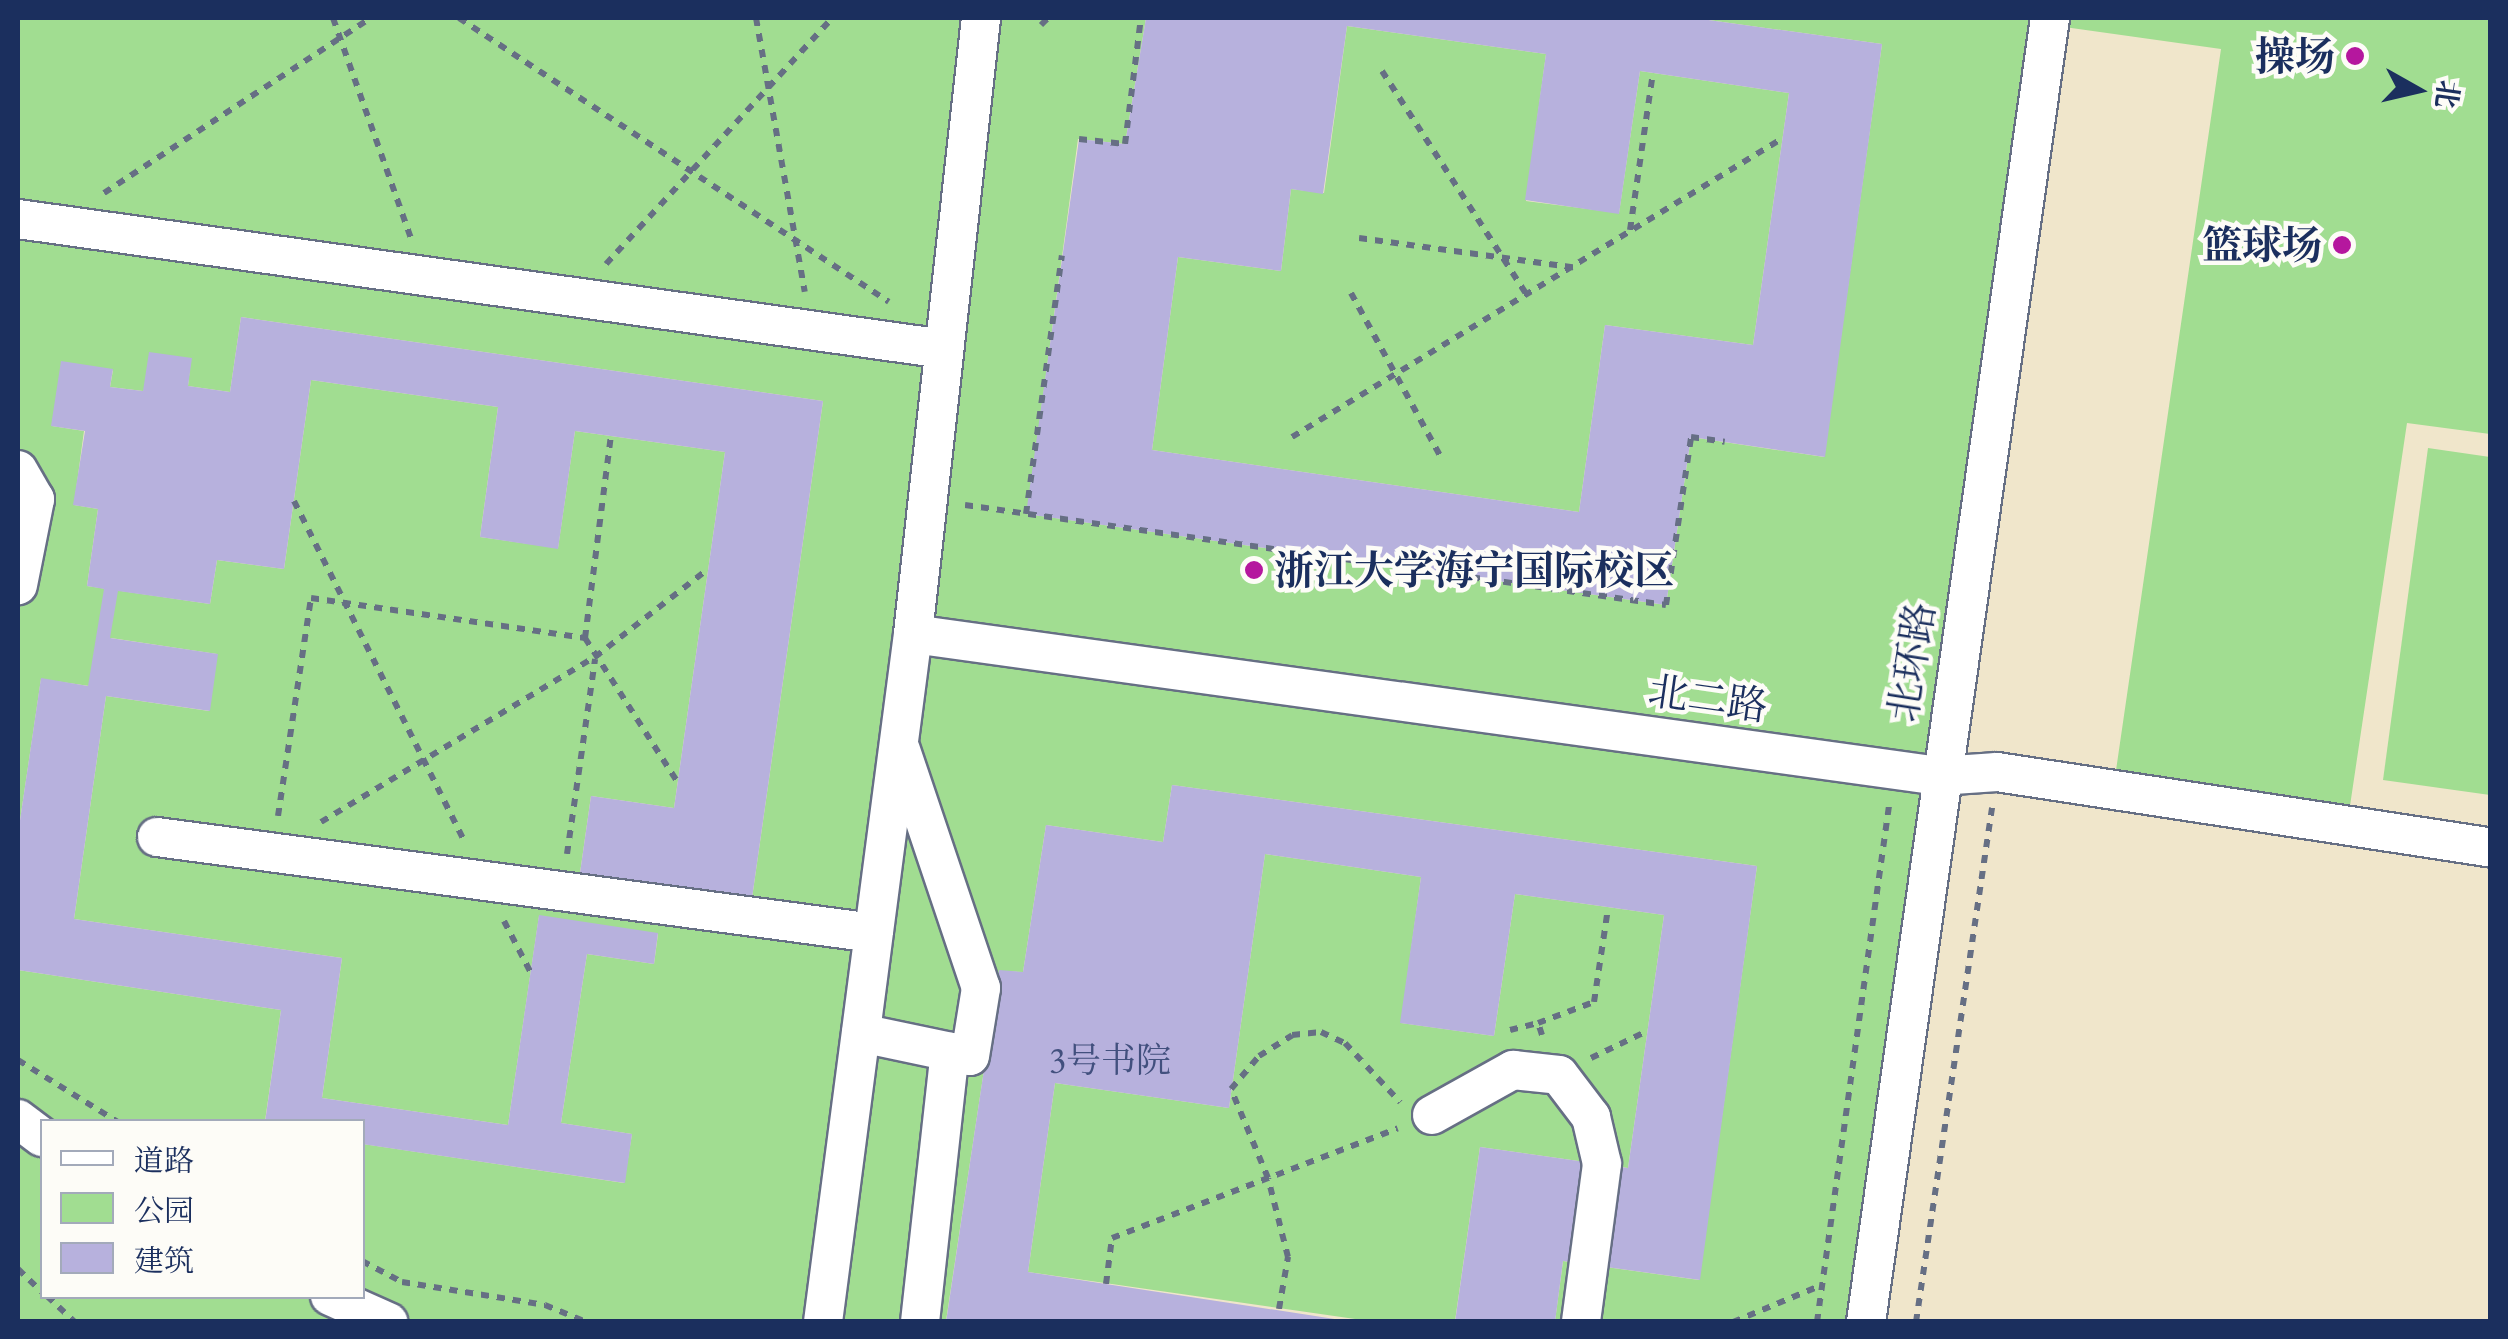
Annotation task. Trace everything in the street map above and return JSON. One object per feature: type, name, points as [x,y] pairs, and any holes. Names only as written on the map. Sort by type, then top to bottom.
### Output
[{"type":"street","points":[[823,1322],[913,634],[980,18]]},
{"type":"street","name":"北环路","points":[[1866,1322],[1939,776],[2050,18]]},
{"type":"street","points":[[18,219],[944,349]]},
{"type":"street","points":[[18,470],[35,499],[18,585]]},
{"type":"street","name":"北二路","points":[[913,634],[1939,776],[1997,772],[2490,847]]},
{"type":"street","points":[[860,1033],[970,1056],[981,988],[899,743]]},
{"type":"street","points":[[158,836],[874,933]]},
{"type":"street","points":[[920,1322],[950,1052]]},
{"type":"street","points":[[1425,1118],[1514,1070],[1554,1075],[1591,1117],[1602,1164],[1582,1322]]},
{"type":"street","points":[[18,1119],[40,1135]]},
{"type":"street","points":[[337,1299],[388,1322]]},
{"type":"path","points":[[333,18],[418,258]]},
{"type":"path","points":[[90,202],[370,18]]},
{"type":"path","points":[[459,18],[899,309]]},
{"type":"path","points":[[756,18],[812,330]]},
{"type":"path","points":[[576,296],[832,18]]},
{"type":"path","points":[[1041,25],[1048,18]]},
{"type":"path","points":[[1078,139],[1124,144],[1141,18]]},
{"type":"path","points":[[1382,70],[1526,294]]},
{"type":"path","points":[[1629,231],[1653,73]]},
{"type":"path","points":[[1292,437],[1783,138]]},
{"type":"path","points":[[1359,238],[1578,268]]},
{"type":"path","points":[[1026,514],[1062,254]]},
{"type":"path","points":[[1351,293],[1442,459]]},
{"type":"path","points":[[611,436],[585,638],[678,782]]},
{"type":"path","points":[[928,500],[1666,606],[1691,437],[1725,442]]},
{"type":"path","points":[[294,501],[530,973]]},
{"type":"path","points":[[272,852],[595,657],[708,569]]},
{"type":"path","points":[[272,852],[311,598],[585,638]]},
{"type":"path","points":[[562,891],[595,657]]},
{"type":"path","points":[[1817,1322],[1894,770]]},
{"type":"path","points":[[1916,1322],[1997,772]]},
{"type":"path","points":[[1608,908],[1594,1002],[1538,1022],[1554,1075],[1648,1031]]},
{"type":"path","points":[[1106,1284],[1112,1238],[1268,1178],[1425,1118],[1345,1043],[1321,1032],[1292,1035],[1260,1056],[1232,1089],[1268,1178],[1288,1258],[1279,1308]]},
{"type":"path","points":[[18,1060],[113,1119]]},
{"type":"path","points":[[365,1263],[402,1282],[545,1306],[586,1322]]},
{"type":"path","points":[[18,1269],[40,1289]]},
{"type":"path","points":[[1733,1322],[1822,1285]]},
{"type":"path","points":[[50,1299],[74,1322]]},
{"type":"green space","points":[[18,18],[1146,18],[1125,144],[1078,139],[1027,514],[1666,605],[1691,437],[1824,457],[1882,44],[1694,18],[2490,18],[2490,434],[2407,423],[2347,826],[2113,791],[2221,49],[2050,25],[1866,1321],[1555,1321],[1563,1261],[1699,1280],[1757,866],[1172,785],[1163,842],[1046,825],[1023,972],[999,971],[946,1321],[18,1321],[18,970],[281,1010],[265,1119],[40,1119],[40,1299],[365,1299],[365,1144],[624,1183],[632,1134],[561,1123],[587,954],[654,964],[658,934],[539,916],[508,1125],[322,1098],[342,958],[74,919],[106,696],[209,711],[217,654],[111,638],[103,688],[41,679],[18,834]],"holes":[[[241,317],[823,401],[752,898],[580,873],[591,796],[674,808],[725,452],[575,431],[558,548],[480,537],[498,407],[311,380],[284,569],[217,560],[210,604],[87,586],[98,509],[74,505],[84,431],[52,426],[113,370],[110,387],[143,391],[191,358],[188,386],[230,392]]]},
{"type":"green space","points":[[1347,26],[1546,54],[1526,201],[1619,213],[1640,71],[1789,93],[1753,345],[1605,325],[1579,512],[1152,450],[1178,257],[1281,271],[1291,189],[1324,193]]},
{"type":"green space","points":[[2428,448],[2490,457],[2490,795],[2383,780]]},
{"type":"green space","points":[[1265,854],[1421,877],[1401,1023],[1494,1036],[1515,894],[1664,915],[1628,1168],[1480,1147],[1455,1321],[1369,1321],[1028,1272],[1055,1083],[1229,1108]]},
{"type":"building","points":[[1146,18],[1694,18],[1882,44],[1825,457],[1691,437],[1666,605],[1026,514],[1079,139],[1125,144]],"holes":[[[1347,26],[1546,54],[1525,200],[1619,214],[1640,71],[1789,93],[1753,345],[1605,325],[1579,512],[1152,450],[1178,257],[1281,271],[1291,189],[1323,194]]]},
{"type":"building","points":[[241,317],[823,401],[752,898],[580,873],[591,796],[674,808],[725,452],[575,431],[558,549],[480,537],[498,407],[311,380],[284,569],[217,560],[210,604],[118,591],[110,638],[218,654],[210,711],[106,696],[74,919],[342,958],[322,1098],[508,1125],[539,915],[658,933],[654,964],[587,954],[561,1123],[632,1134],[625,1183],[365,1144],[365,1119],[265,1119],[281,1010],[18,970],[18,834],[41,678],[88,686],[104,589],[87,586],[98,509],[73,505],[85,431],[51,426],[61,361],[113,369],[110,387],[143,391],[149,352],[192,358],[188,386],[230,392]]},
{"type":"building","points":[[1172,785],[1757,866],[1700,1280],[1563,1261],[1555,1322],[1455,1322],[1480,1147],[1628,1168],[1664,915],[1515,894],[1494,1036],[1400,1023],[1421,877],[1265,854],[1229,1108],[1055,1083],[1028,1272],[1354,1322],[946,1322],[999,970],[1023,972],[1046,825],[1163,842]]},
{"type":"place","name":"操场","points":[[2355,56]]},
{"type":"place","name":"篮球场","points":[[2342,245]]},
{"type":"place","name":"浙江大学海宁国际校区","points":[[1254,570]]}]
